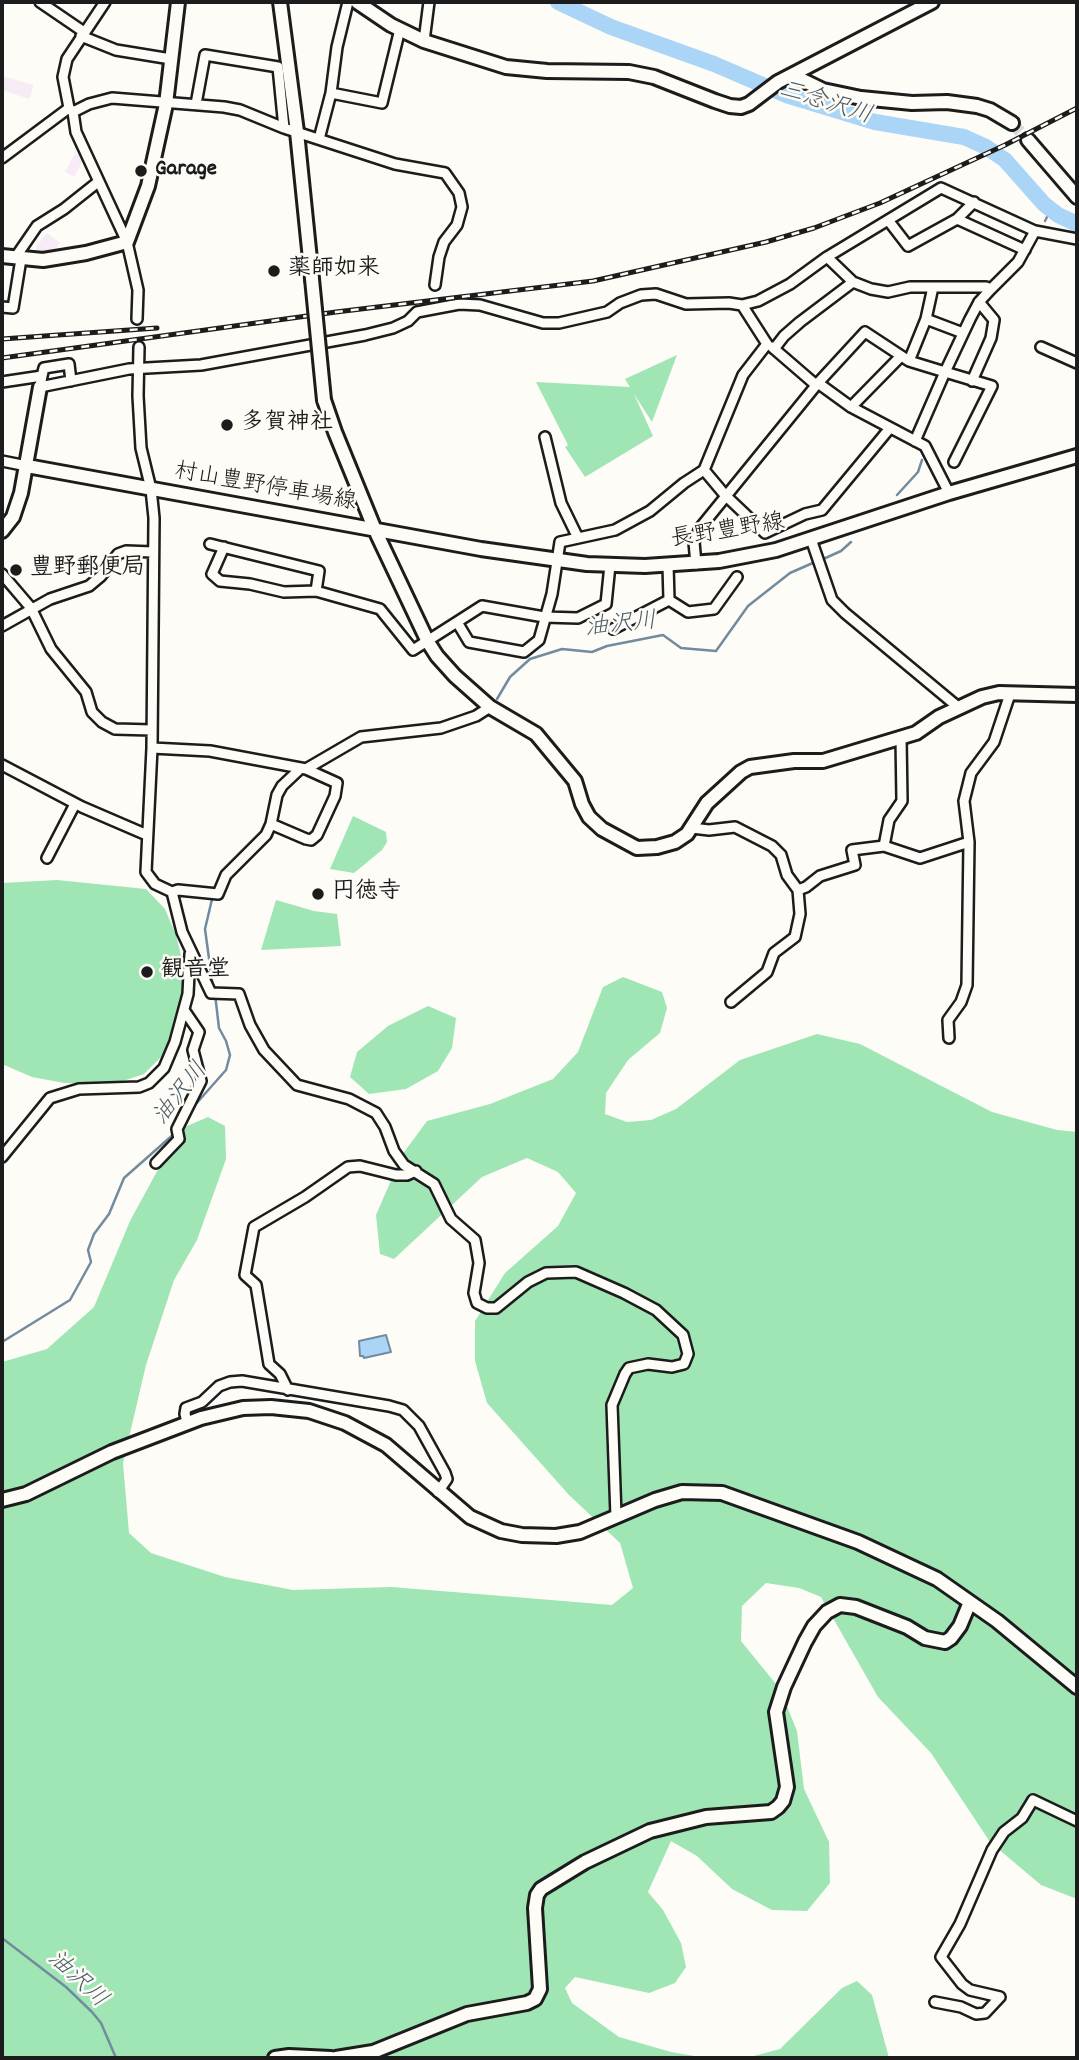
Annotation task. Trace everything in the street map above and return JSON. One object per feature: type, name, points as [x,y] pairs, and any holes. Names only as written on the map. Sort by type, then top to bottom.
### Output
[{"type":"street","points":[[40,2],[83,34],[116,50],[171,59]]},
{"type":"street","points":[[105,2],[67,59],[63,77],[76,132],[127,242],[138,290],[137,319]]},
{"type":"street","points":[[127,242],[148,186],[166,104],[178,2]]},
{"type":"street","name":"村山豊野停車場線","points":[[280,2],[297,132],[324,400],[375,530]]},
{"type":"street","points":[[319,139],[331,93],[337,47],[348,2]]},
{"type":"street","points":[[357,2],[425,41],[506,67],[547,71],[629,72],[654,77],[730,106],[750,104],[778,82],[932,2]]},
{"type":"street","points":[[425,41],[429,2]]},
{"type":"street","points":[[331,93],[382,103],[400,29]]},
{"type":"street","points":[[196,104],[205,55],[278,67],[284,128]]},
{"type":"street","points":[[792,75],[823,90],[862,98],[977,106],[1012,123]]},
{"type":"street","points":[[2,158],[71,110],[112,98],[240,110],[284,128],[394,164],[444,173],[459,192],[462,207],[457,225],[444,242],[435,285]]},
{"type":"street","points":[[1028,140],[1077,197]]},
{"type":"street","points":[[2,307],[13,308],[12,258],[37,226],[98,183]]},
{"type":"street","points":[[2,382],[72,380],[138,368],[201,365],[329,343],[393,328],[408,321],[416,312],[459,304],[480,305],[543,323],[559,323],[607,312],[620,303],[641,295],[656,294],[686,304],[742,305],[758,302],[941,188],[1035,231],[1077,239]]},
{"type":"street","points":[[888,220],[908,246],[957,219],[974,202]]},
{"type":"street","points":[[957,219],[1025,250]]},
{"type":"street","points":[[915,441],[963,333],[991,289],[1018,262],[1035,231]]},
{"type":"street","points":[[12,258],[43,260],[86,253],[127,242]]},
{"type":"street","points":[[827,257],[853,282],[871,289],[888,292],[910,287],[991,289]]},
{"type":"street","points":[[457,622],[469,642],[524,652],[538,640],[552,594],[560,542],[615,530],[650,511],[704,470],[743,375],[771,346],[853,282]]},
{"type":"street","points":[[851,407],[905,358],[926,319],[933,287]]},
{"type":"street","points":[[972,380],[991,338],[994,320],[982,304]]},
{"type":"street","points":[[742,305],[771,346],[817,384],[851,407],[925,446],[949,494]]},
{"type":"street","points":[[926,319],[963,333]]},
{"type":"street","points":[[696,564],[694,542],[700,528],[817,384],[864,332],[905,358],[992,386],[954,462]]},
{"type":"street","points":[[1041,347],[1077,363]]},
{"type":"street","points":[[139,348],[141,448],[151,489],[154,519],[152,748],[146,872],[155,884],[172,892],[178,890],[215,894],[226,875],[266,835],[282,786],[301,768],[361,737],[441,728],[475,716],[490,707]]},
{"type":"street","points":[[2,530],[18,504],[44,368],[69,364],[72,380]]},
{"type":"street","points":[[704,470],[725,495],[765,533],[805,514],[821,510],[890,428]]},
{"type":"street","points":[[545,437],[561,503],[578,538]]},
{"type":"street","name":"長野豊野線","points":[[375,530],[559,560],[610,565],[696,564],[813,545],[949,494],[1077,456]]},
{"type":"street","points":[[2,461],[27,466]]},
{"type":"street","name":"村山豊野停車場線","points":[[27,466],[375,530]]},
{"type":"street","points":[[375,530],[428,642],[455,676],[490,707],[536,734],[575,781],[589,817],[602,829],[637,848],[657,847],[675,842],[692,828],[707,803],[750,767],[794,761],[823,761],[901,738],[916,733],[958,707],[999,693],[1077,695]]},
{"type":"street","points":[[211,544],[319,571],[316,591]]},
{"type":"street","points":[[813,545],[832,600],[845,614],[958,707]]},
{"type":"street","points":[[224,547],[212,574],[220,581],[250,584],[284,592],[316,591],[380,609],[414,650],[482,606],[544,617],[579,618],[606,604],[610,565]]},
{"type":"street","points":[[2,626],[50,598],[89,586],[118,554],[126,551],[153,552]]},
{"type":"street","points":[[668,565],[670,600]]},
{"type":"street","points":[[2,574],[31,608],[51,649],[86,692],[92,712],[115,729],[152,730]]},
{"type":"street","points":[[670,600],[688,612],[714,609],[737,577]]},
{"type":"street","points":[[613,629],[670,600]]},
{"type":"street","points":[[949,1038],[948,1020],[961,1002],[967,985],[969,842],[964,801],[971,773],[994,741],[1010,694]]},
{"type":"street","points":[[884,846],[889,820],[902,801],[901,738]]},
{"type":"street","points":[[152,748],[210,751],[301,768],[337,783],[331,805],[317,835],[311,840],[271,824]]},
{"type":"street","points":[[2,765],[75,804],[147,835]]},
{"type":"street","points":[[47,858],[75,804]]},
{"type":"street","points":[[692,828],[709,830],[734,827],[772,846],[781,855],[788,875],[798,890],[800,914],[795,937],[774,953],[767,972],[731,1002]]},
{"type":"street","points":[[798,890],[820,876],[855,865],[852,850],[884,846],[920,858],[969,842]]},
{"type":"street","points":[[172,892],[190,952],[214,993],[239,994],[250,1025],[264,1050],[297,1085],[349,1098],[376,1113],[385,1127],[394,1151],[404,1165],[434,1184],[451,1219],[475,1240],[480,1263],[474,1297],[481,1306],[498,1307],[528,1282],[546,1273],[576,1272],[656,1310],[682,1335],[688,1354],[684,1364],[673,1367],[648,1364],[629,1368],[612,1405],[616,1516]]},
{"type":"street","points":[[4,1153],[50,1098],[79,1089],[130,1088],[149,1083],[164,1068],[188,993],[190,952]]},
{"type":"street","points":[[156,1163],[178,1134],[201,1081],[193,1050],[199,1032],[184,1010]]},
{"type":"street","points":[[288,1390],[280,1374],[268,1364],[256,1285],[245,1275],[254,1227],[305,1197],[348,1167],[360,1166],[396,1175],[407,1175],[416,1171]]},
{"type":"street","points":[[187,1422],[184,1414],[186,1408],[202,1402],[219,1386],[242,1381],[361,1400],[403,1410],[419,1426],[445,1473],[447,1479],[438,1492]]},
{"type":"street","points":[[2,1500],[26,1494],[112,1452],[187,1422],[243,1408],[271,1407],[309,1411],[345,1423],[386,1446],[470,1517],[501,1531],[556,1536],[580,1532],[655,1500],[682,1492],[722,1493],[858,1542],[937,1579],[997,1621],[1077,1687]]},
{"type":"street","points":[[275,2058],[334,2058],[373,2052],[467,2014],[527,2003],[535,1999],[540,1989],[535,1908],[541,1889],[585,1863],[650,1831],[706,1817],[771,1812],[783,1801],[786,1787],[776,1712],[784,1687],[805,1642],[814,1626],[827,1612],[841,1605],[856,1607],[925,1637],[945,1642],[951,1639],[960,1626],[970,1602]]},
{"type":"street","points":[[934,2002],[961,2007],[976,2014],[985,2013],[1000,1997],[970,1990],[941,1957],[960,1924],[992,1850],[1004,1832],[1021,1818],[1033,1800],[1077,1821]]},
{"type":"shaded area","points":[[2,76],[34,85],[29,99],[2,90]]},
{"type":"shaded area","points":[[75,153],[84,158],[74,177],[65,172]]},
{"type":"shaded area","points":[[47,233],[60,243],[52,253],[42,254],[35,248]]},
{"type":"green space","points":[[677,355],[652,422],[634,394],[653,436],[585,477],[565,447],[568,445],[536,382],[630,387],[625,379]]},
{"type":"green space","points":[[353,816],[386,832],[387,842],[382,850],[354,873],[330,869]]},
{"type":"green space","points":[[57,880],[146,889],[165,909],[176,935],[184,968],[181,1002],[173,1039],[164,1054],[144,1074],[114,1084],[64,1083],[32,1077],[2,1064],[2,883]]},
{"type":"green space","points":[[276,900],[314,911],[337,914],[341,946],[261,950]]},
{"type":"green space","points":[[623,977],[662,992],[667,1008],[660,1033],[628,1060],[606,1093],[605,1114],[627,1122],[651,1120],[676,1109],[740,1060],[817,1034],[860,1044],[992,1112],[1057,1130],[1077,1132],[1077,1899],[1041,1885],[990,1842],[931,1753],[878,1697],[821,1597],[799,1588],[766,1583],[742,1606],[741,1641],[780,1689],[797,1731],[804,1789],[829,1842],[830,1883],[807,1911],[772,1910],[732,1889],[697,1856],[671,1841],[648,1892],[663,1910],[681,1943],[686,1967],[675,1983],[649,1993],[575,1977],[565,1988],[572,2003],[619,2037],[671,2052],[706,2058],[2,2058],[2,1362],[47,1349],[94,1307],[130,1221],[180,1129],[208,1117],[225,1126],[226,1159],[197,1240],[174,1280],[146,1365],[123,1463],[129,1533],[151,1553],[225,1577],[293,1590],[392,1587],[612,1605],[633,1588],[620,1543],[569,1495],[487,1403],[475,1361],[475,1321],[505,1273],[558,1226],[576,1193],[558,1172],[527,1158],[482,1177],[394,1259],[380,1254],[376,1215],[402,1155],[427,1121],[490,1104],[553,1079],[578,1052],[603,987]]},
{"type":"green space","points":[[428,1006],[456,1018],[452,1048],[438,1071],[406,1089],[369,1094],[350,1077],[357,1052],[388,1026]]},
{"type":"green space","points":[[857,1981],[872,1995],[889,2058],[746,2058],[780,2049],[842,1988]]},
{"type":"water","points":[[386,1335],[391,1352],[364,1358],[360,1356],[359,1341]]},
{"type":"waterway","name":"三念沢川","points":[[558,2],[611,27],[714,64],[786,95],[875,122],[964,137],[1005,160],[1044,204],[1058,215],[1077,224]]},
{"type":"waterway","name":"油沢川","points":[[1045,221],[1051,209]]},
{"type":"waterway","name":"油沢川","points":[[1009,279],[1018,268]]},
{"type":"waterway","name":"油沢川","points":[[950,371],[958,355]]},
{"type":"waterway","name":"油沢川","points":[[928,423],[948,378]]},
{"type":"waterway","name":"油沢川","points":[[897,495],[918,472],[922,460]]},
{"type":"waterway","name":"油沢川","points":[[821,560],[841,551],[851,542]]},
{"type":"waterway","points":[[42,608],[93,590],[121,558],[129,555]]},
{"type":"waterway","points":[[136,556],[150,557]]},
{"type":"waterway","name":"油沢川","points":[[497,699],[510,677],[530,659],[562,649],[592,652],[607,646],[663,635],[681,648],[716,651],[748,606],[790,573],[815,562]]},
{"type":"waterway","name":"油沢川","points":[[325,753],[340,744]]},
{"type":"waterway","name":"油沢川","points":[[270,807],[274,793]]},
{"type":"waterway","name":"油沢川","points":[[213,895],[205,929],[213,988]]},
{"type":"waterway","name":"油沢川","points":[[184,1123],[195,1105],[226,1070],[230,1055],[219,1028],[215,994]]},
{"type":"waterway","name":"油沢川","points":[[2,1342],[70,1300],[91,1262],[88,1250],[94,1234],[109,1214],[124,1178],[175,1133]]},
{"type":"waterway","name":"油沢川","points":[[2,1938],[66,1987],[92,2012],[101,2023],[116,2058]]},
{"type":"tunnel","points":[[1012,123],[1028,140]]},
{"type":"railway","points":[[2,358],[336,312],[593,281],[766,242],[814,228],[880,203],[1077,108]]},
{"type":"railway","points":[[2,339],[157,328]]},
{"type":"place","name":"Garage","points":[[141,171]]},
{"type":"place","name":"薬師如来","points":[[274,271]]},
{"type":"place","name":"多賀神社","points":[[227,425]]},
{"type":"place","name":"豊野郵便局","points":[[16,570]]},
{"type":"place","name":"円徳寺","points":[[318,894]]},
{"type":"place","name":"観音堂","points":[[147,972]]}]
